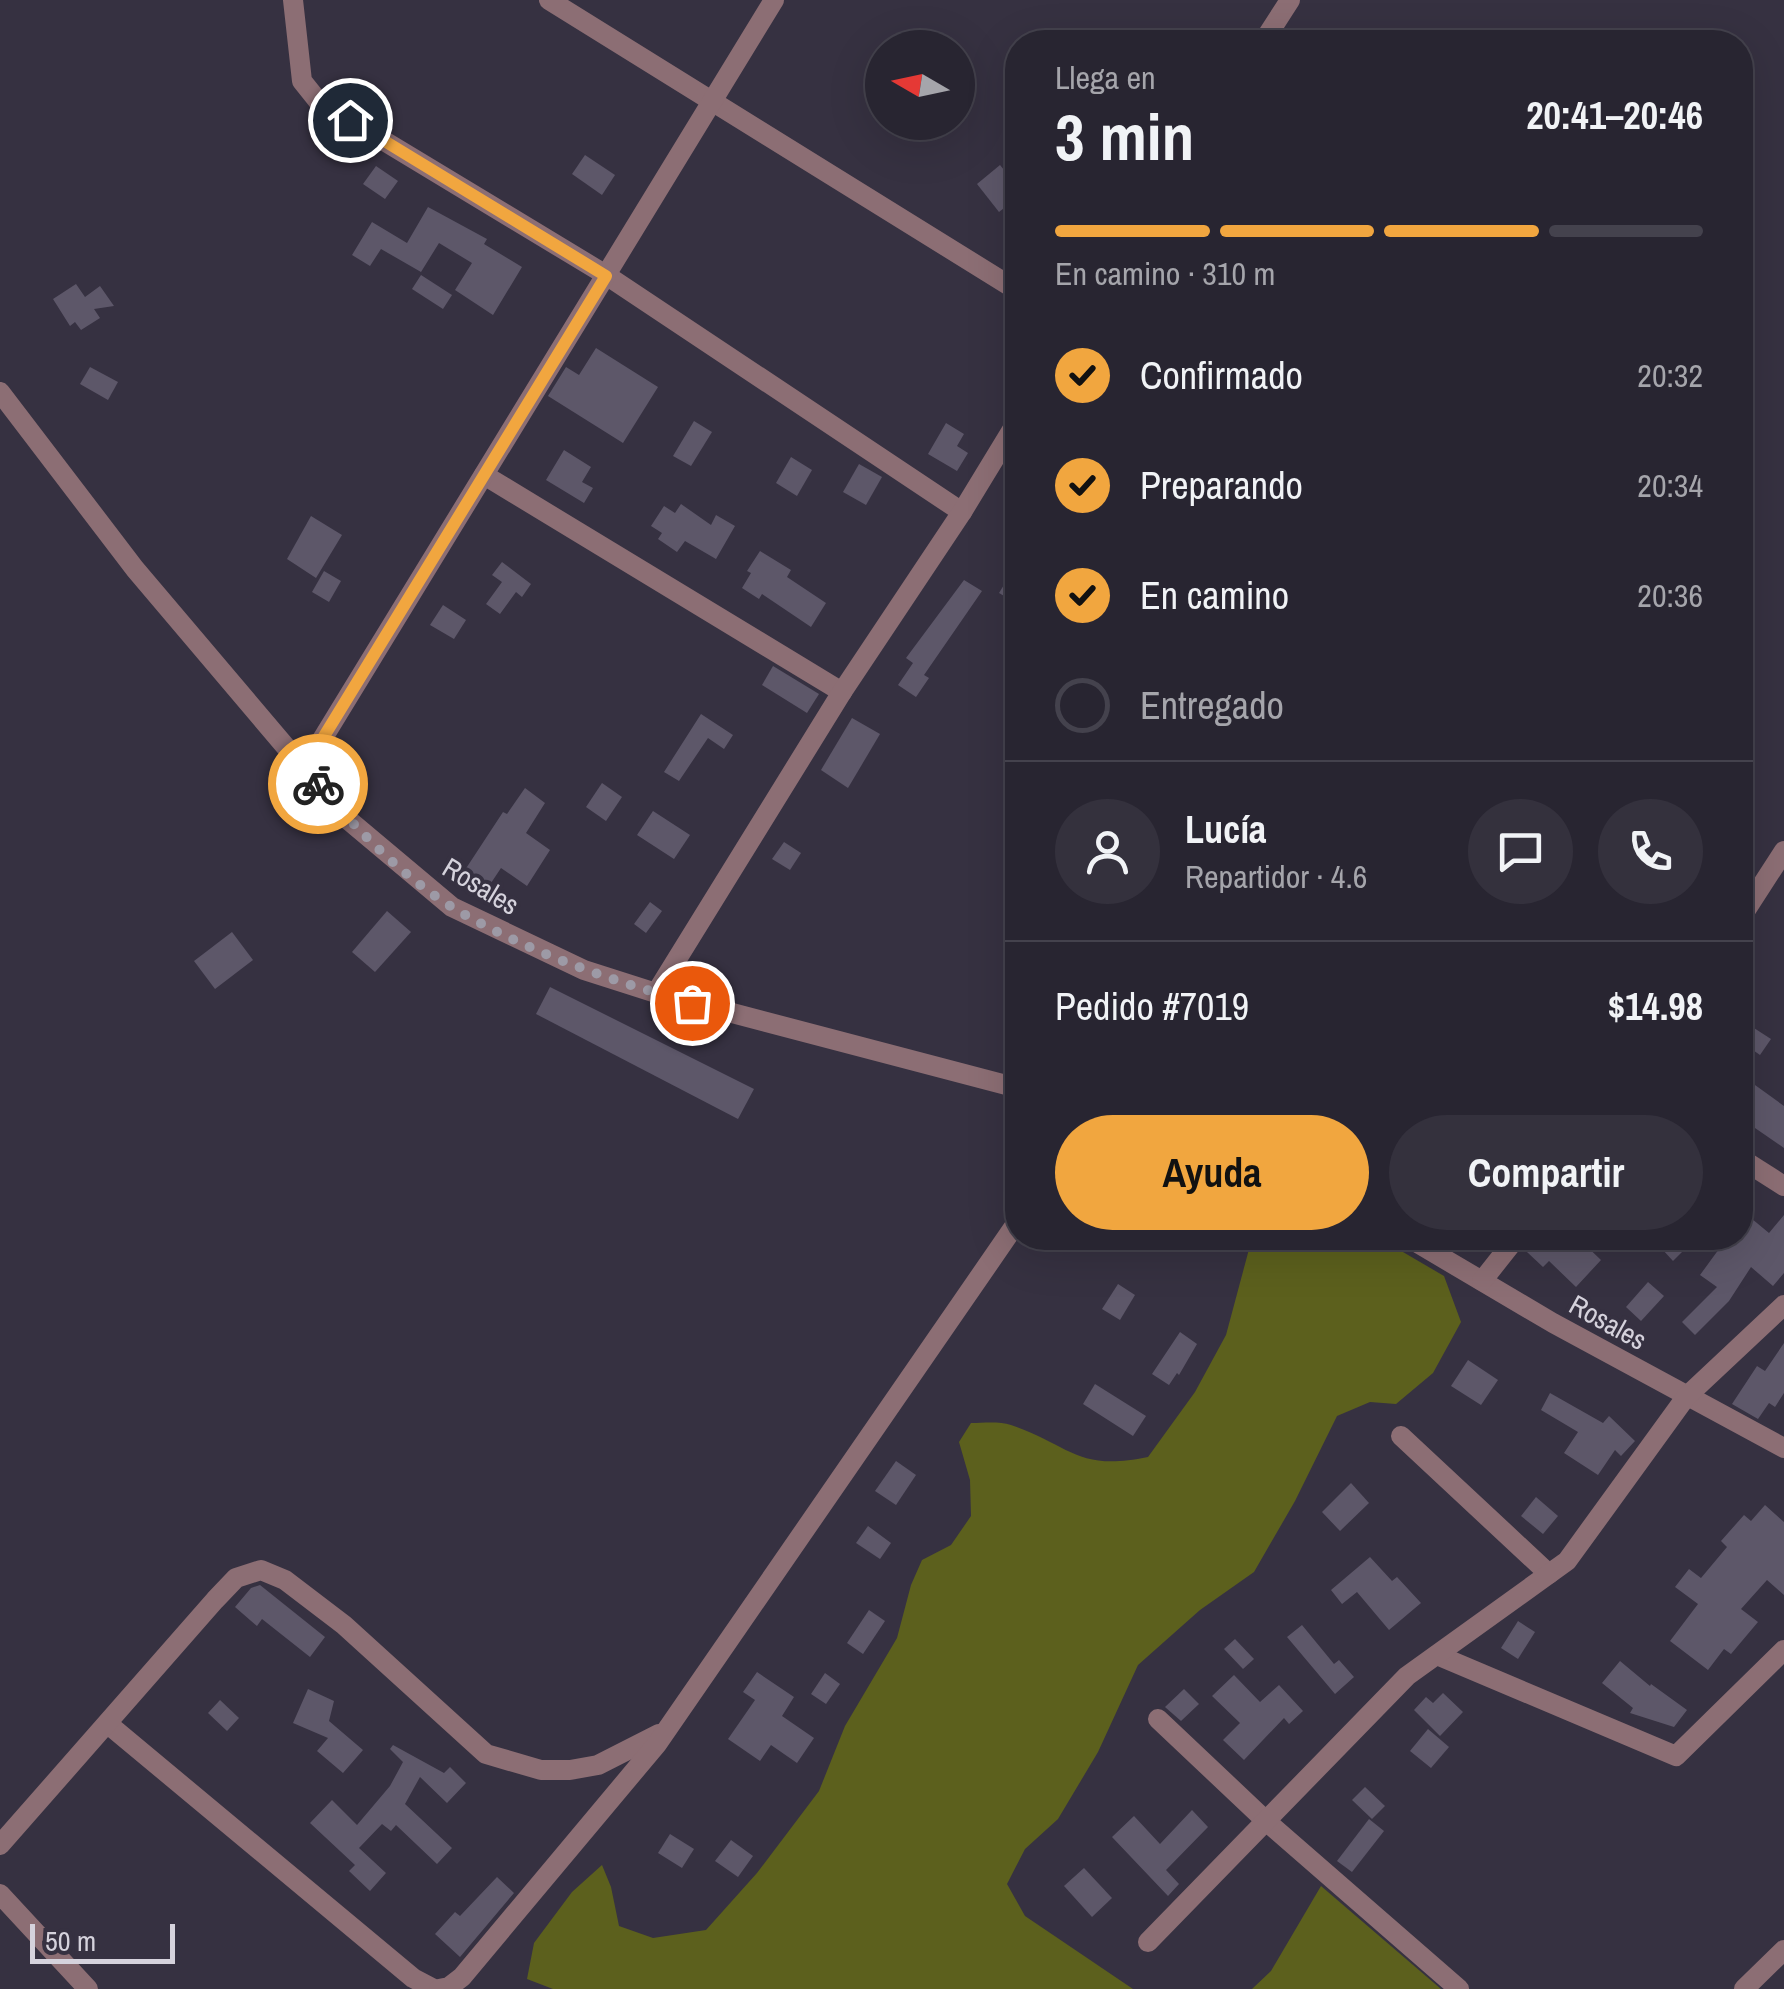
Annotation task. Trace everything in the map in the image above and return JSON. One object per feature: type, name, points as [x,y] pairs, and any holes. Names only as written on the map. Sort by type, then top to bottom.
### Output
[{"type":"street","points":[[292,0],[302,81],[318,101],[606,276],[962,512]]},
{"type":"street","points":[[549,0],[1005,283]]},
{"type":"street","points":[[304,769],[774,0]]},
{"type":"street","points":[[1270,30],[1290,0]]},
{"type":"street","name":"Rosales","points":[[0,392],[135,568],[346,818],[452,908],[584,970],[656,994],[1005,1085]]},
{"type":"street","points":[[656,994],[842,692],[1005,441]]},
{"type":"street","points":[[484,476],[842,692]]},
{"type":"street","points":[[1753,899],[1784,851]]},
{"type":"street","points":[[1753,1166],[1784,1186]]},
{"type":"street","points":[[108,1724],[412,1978],[436,1989],[450,1987],[669,1727],[1005,1240]]},
{"type":"street","name":"Rosales","points":[[1430,1250],[1686,1397],[1784,1448]]},
{"type":"street","points":[[1482,1281],[1507,1250]]},
{"type":"street","points":[[1148,1942],[1407,1676],[1568,1561],[1686,1397],[1784,1305]]},
{"type":"street","points":[[1401,1436],[1548,1574]]},
{"type":"street","points":[[0,1845],[236,1578],[262,1570],[285,1580],[344,1625],[486,1754],[541,1770],[598,1766],[669,1727]]},
{"type":"street","points":[[1437,1655],[1676,1756],[1784,1650]]},
{"type":"street","points":[[1158,1719],[1266,1821],[1459,1989]]},
{"type":"street","points":[[0,1894],[88,1989]]},
{"type":"street","points":[[1744,1989],[1784,1950]]},
{"type":"green space","points":[[1249,1250],[1400,1250],[1444,1276],[1461,1322],[1433,1373],[1396,1404],[1370,1402],[1337,1416],[1254,1572],[1200,1610],[1138,1665],[1098,1752],[1058,1819],[1025,1849],[1007,1884],[1025,1916],[1133,1989],[553,1989],[527,1979],[534,1943],[572,1892],[602,1865],[619,1926],[653,1938],[706,1930],[757,1873],[819,1791],[845,1726],[897,1638],[922,1560],[951,1545],[971,1516],[970,1480],[959,1442],[971,1423],[1011,1425],[1089,1459],[1124,1461],[1148,1457],[1195,1392],[1226,1335]]},
{"type":"green space","points":[[1321,1886],[1441,1989],[1252,1989],[1271,1971]]},
{"type":"building","points":[[585,155],[615,175],[602,195],[572,174]]},
{"type":"building","points":[[1000,165],[1005,171],[1005,207],[999,212],[977,184]]},
{"type":"building","points":[[376,166],[398,181],[385,199],[363,184]]},
{"type":"building","points":[[428,207],[487,239],[484,244],[522,267],[493,315],[455,290],[472,263],[439,243],[421,272],[381,249],[370,266],[352,255],[372,222],[407,243]]},
{"type":"building","points":[[421,275],[452,295],[443,309],[412,289]]},
{"type":"building","points":[[76,284],[85,297],[100,286],[114,306],[94,309],[100,318],[81,330],[75,322],[70,326],[53,299]]},
{"type":"building","points":[[596,348],[658,387],[623,443],[548,396],[566,367],[579,375]]},
{"type":"building","points":[[90,367],[118,382],[108,400],[80,384]]},
{"type":"building","points":[[694,421],[712,432],[691,466],[673,456]]},
{"type":"building","points":[[946,423],[964,434],[957,446],[968,453],[957,471],[928,454]]},
{"type":"building","points":[[564,450],[591,467],[582,482],[593,488],[584,503],[546,480]]},
{"type":"building","points":[[791,457],[812,470],[797,496],[776,483]]},
{"type":"building","points":[[859,464],[882,477],[866,505],[843,492]]},
{"type":"building","points":[[681,504],[711,525],[716,515],[735,526],[716,559],[685,541],[677,552],[658,539],[662,533],[651,526],[664,506],[675,513]]},
{"type":"building","points":[[311,516],[342,535],[316,578],[287,559]]},
{"type":"building","points":[[760,551],[791,570],[787,577],[826,603],[811,627],[762,594],[759,599],[742,588]]},
{"type":"building","points":[[502,562],[531,584],[522,597],[516,592],[500,614],[486,604],[502,582],[492,575]]},
{"type":"building","points":[[324,571],[341,581],[329,602],[312,592]]},
{"type":"building","points":[[964,580],[982,591],[924,675],[929,678],[916,697],[898,685],[913,663],[906,658]]},
{"type":"building","points":[[443,605],[466,620],[454,639],[430,625]]},
{"type":"building","points":[[773,666],[819,694],[807,713],[762,685]]},
{"type":"building","points":[[701,714],[733,735],[724,749],[708,738],[679,781],[664,772]]},
{"type":"building","points":[[852,718],[880,734],[848,788],[821,770]]},
{"type":"building","points":[[602,783],[622,797],[606,821],[586,807]]},
{"type":"building","points":[[525,788],[545,803],[526,833],[550,850],[527,886],[501,868],[487,889],[463,873],[503,812],[507,814]]},
{"type":"building","points":[[653,811],[690,835],[674,859],[637,835]]},
{"type":"building","points":[[784,842],[801,853],[790,870],[772,859]]},
{"type":"building","points":[[650,902],[662,911],[646,933],[634,924]]},
{"type":"building","points":[[387,911],[411,932],[375,972],[352,952]]},
{"type":"building","points":[[232,932],[253,960],[215,989],[194,961]]},
{"type":"building","points":[[550,987],[754,1089],[738,1119],[536,1014]]},
{"type":"building","points":[[1753,1027],[1771,1039],[1760,1055],[1753,1050]]},
{"type":"building","points":[[1755,1085],[1784,1106],[1784,1148],[1755,1128],[1753,1131]]},
{"type":"building","points":[[1784,1215],[1784,1273],[1773,1286],[1751,1267],[1729,1301],[1695,1335],[1682,1322],[1717,1287],[1700,1275],[1718,1250],[1753,1250],[1753,1220],[1769,1233]]},
{"type":"building","points":[[1591,1250],[1601,1260],[1576,1287],[1549,1261],[1543,1267],[1527,1252]]},
{"type":"building","points":[[1663,1250],[1684,1250],[1673,1261]]},
{"type":"building","points":[[1648,1282],[1664,1296],[1641,1321],[1626,1307]]},
{"type":"building","points":[[1118,1284],[1135,1295],[1120,1320],[1102,1309]]},
{"type":"building","points":[[1180,1332],[1197,1344],[1169,1385],[1152,1374]]},
{"type":"building","points":[[1784,1343],[1784,1393],[1775,1407],[1769,1403],[1758,1419],[1732,1404],[1757,1366],[1765,1371]]},
{"type":"building","points":[[1468,1360],[1498,1380],[1481,1405],[1451,1386]]},
{"type":"building","points":[[1095,1384],[1146,1416],[1133,1436],[1083,1404]]},
{"type":"building","points":[[1550,1393],[1603,1423],[1609,1416],[1635,1441],[1621,1456],[1615,1450],[1598,1475],[1564,1453],[1578,1432],[1541,1410]]},
{"type":"building","points":[[896,1461],[916,1475],[896,1505],[875,1491]]},
{"type":"building","points":[[1351,1483],[1369,1503],[1340,1531],[1322,1512]]},
{"type":"building","points":[[1536,1497],[1558,1516],[1543,1534],[1521,1516]]},
{"type":"building","points":[[1765,1505],[1784,1522],[1784,1595],[1767,1580],[1741,1609],[1758,1622],[1731,1654],[1724,1649],[1708,1670],[1670,1641],[1698,1604],[1675,1587],[1689,1569],[1701,1578],[1727,1547],[1721,1541],[1744,1515],[1751,1521]]},
{"type":"building","points":[[868,1526],[891,1543],[880,1559],[856,1543]]},
{"type":"building","points":[[1370,1557],[1392,1581],[1397,1577],[1421,1603],[1389,1630],[1357,1592],[1342,1604],[1331,1590]]},
{"type":"building","points":[[260,1585],[325,1637],[310,1657],[262,1619],[257,1626],[235,1607],[251,1588]]},
{"type":"building","points":[[869,1610],[885,1621],[863,1654],[847,1643]]},
{"type":"building","points":[[1518,1621],[1535,1632],[1518,1659],[1501,1648]]},
{"type":"building","points":[[1302,1625],[1334,1664],[1339,1660],[1354,1677],[1335,1694],[1287,1637]]},
{"type":"building","points":[[1235,1639],[1254,1659],[1243,1669],[1224,1649]]},
{"type":"building","points":[[1620,1661],[1687,1710],[1674,1727],[1630,1713],[1633,1708],[1602,1683]]},
{"type":"building","points":[[757,1672],[794,1697],[782,1716],[814,1738],[797,1763],[771,1745],[760,1761],[728,1739],[755,1700],[743,1692]]},
{"type":"building","points":[[825,1673],[840,1684],[826,1704],[811,1694]]},
{"type":"building","points":[[1234,1675],[1260,1702],[1279,1685],[1303,1711],[1289,1724],[1284,1718],[1244,1760],[1223,1740],[1240,1723],[1212,1696]]},
{"type":"building","points":[[308,1689],[334,1701],[329,1721],[363,1750],[343,1773],[317,1751],[328,1738],[293,1723]]},
{"type":"building","points":[[1184,1689],[1199,1704],[1181,1721],[1165,1707]]},
{"type":"building","points":[[1443,1693],[1463,1712],[1440,1736],[1414,1710],[1426,1697],[1433,1703]]},
{"type":"building","points":[[220,1700],[239,1718],[227,1731],[208,1713]]},
{"type":"building","points":[[1428,1729],[1449,1747],[1431,1768],[1410,1751]]},
{"type":"building","points":[[393,1745],[444,1773],[450,1767],[466,1783],[447,1803],[420,1777],[405,1804],[452,1848],[437,1864],[396,1825],[391,1831],[382,1824],[359,1848],[386,1873],[370,1891],[349,1871],[355,1865],[310,1823],[332,1800],[357,1825],[390,1786],[403,1762],[390,1749]]},
{"type":"building","points":[[1365,1787],[1385,1806],[1372,1819],[1352,1800]]},
{"type":"building","points":[[1192,1810],[1208,1827],[1166,1870],[1179,1884],[1168,1896],[1112,1837],[1134,1816],[1160,1844]]},
{"type":"building","points":[[1369,1819],[1384,1831],[1352,1872],[1337,1861]]},
{"type":"building","points":[[670,1834],[694,1849],[682,1868],[658,1853]]},
{"type":"building","points":[[731,1840],[753,1856],[738,1877],[715,1861]]},
{"type":"building","points":[[1084,1868],[1112,1898],[1092,1917],[1064,1886]]},
{"type":"building","points":[[497,1877],[514,1893],[460,1957],[435,1934],[455,1912],[460,1916]]},
{"type":"way so far","points":[[318,784],[346,818],[452,908],[584,970],[692,1003]]},
{"type":"route","points":[[318,784],[304,769],[606,276],[350,120]]}]
